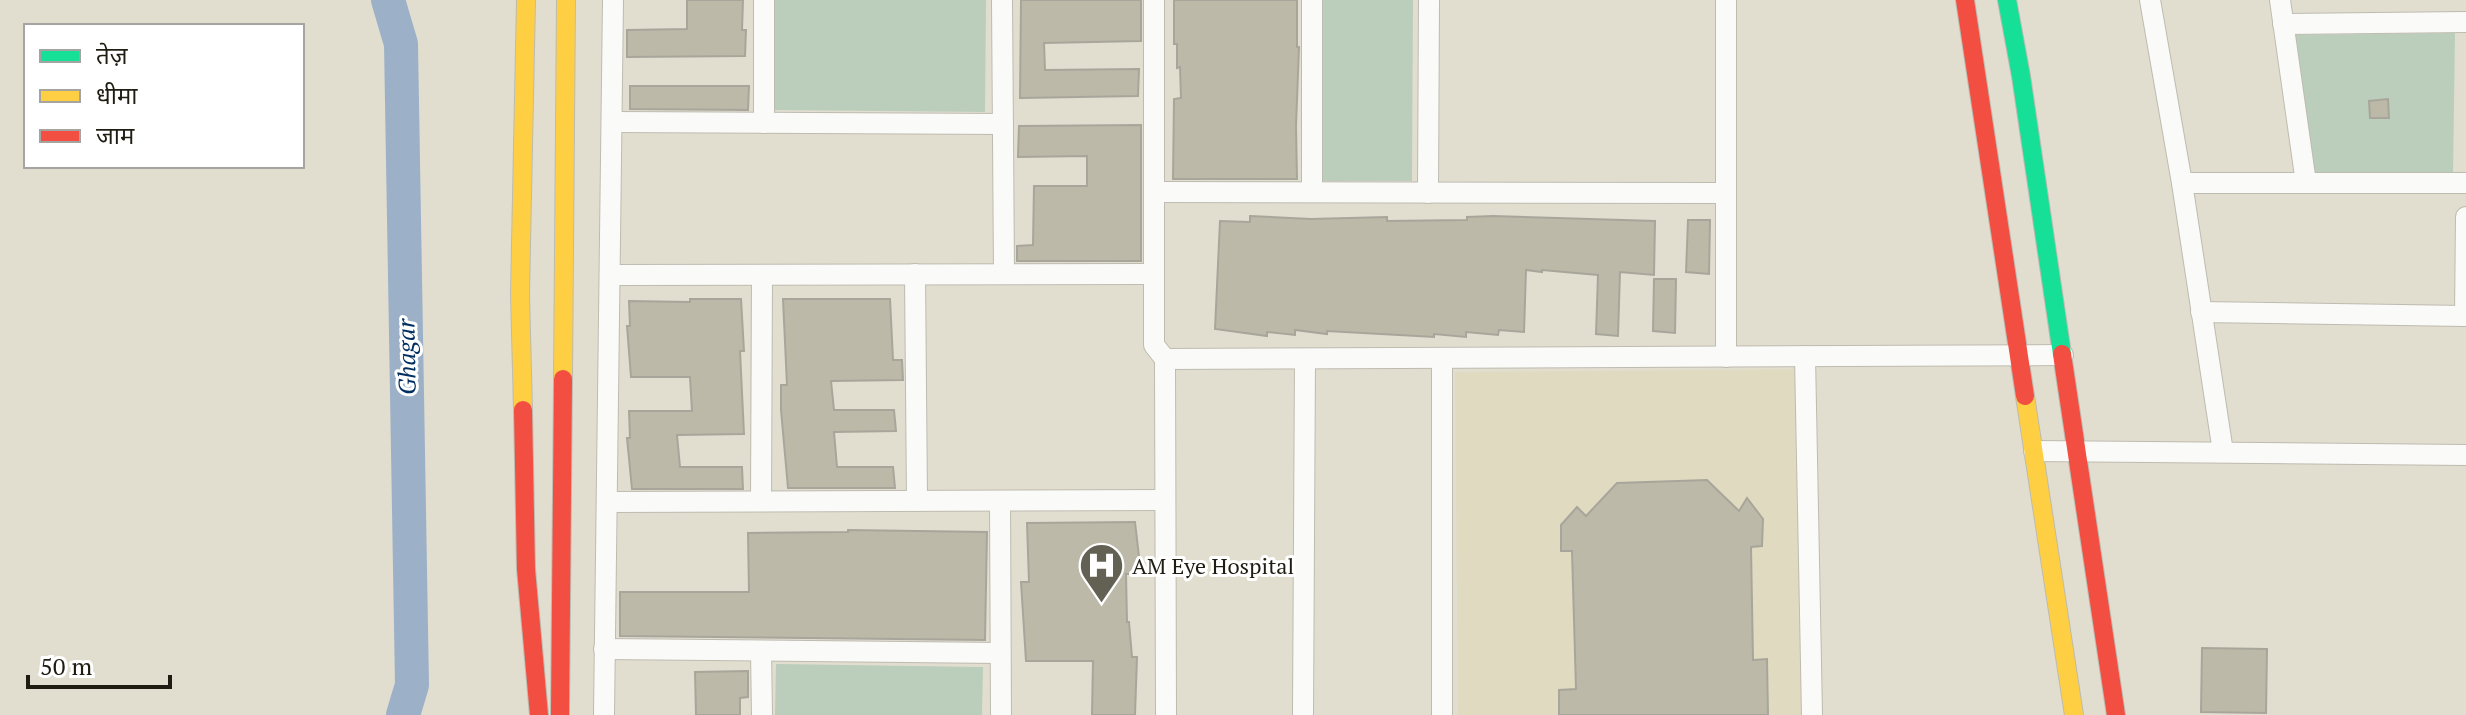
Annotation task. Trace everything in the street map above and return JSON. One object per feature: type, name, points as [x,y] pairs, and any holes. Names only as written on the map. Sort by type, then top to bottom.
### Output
[{"type":"street","points":[[526,0],[520,294],[526,569],[539,715]]},
{"type":"street","points":[[560,715],[566,0]]},
{"type":"street","points":[[604,715],[613,0]]},
{"type":"street","points":[[764,0],[764,123]]},
{"type":"street","points":[[1002,0],[1004,274]]},
{"type":"street","points":[[1154,0],[1154,345],[1165,359],[1166,715]]},
{"type":"street","points":[[1312,0],[1312,192]]},
{"type":"street","points":[[1428,193],[1429,0]]},
{"type":"street","points":[[1726,0],[1726,357]]},
{"type":"street","points":[[1965,0],[2074,715]]},
{"type":"street","points":[[2007,0],[2116,715]]},
{"type":"street","points":[[2150,0],[2182,183],[2223,452]]},
{"type":"street","points":[[2280,0],[2306,183]]},
{"type":"street","points":[[2283,24],[2466,22]]},
{"type":"street","points":[[613,122],[1003,124]]},
{"type":"street","points":[[2182,183],[2466,183]]},
{"type":"street","points":[[1154,192],[1726,193]]},
{"type":"street","points":[[2201,312],[2466,316],[2466,217]]},
{"type":"street","points":[[915,274],[917,501]]},
{"type":"street","points":[[610,275],[1154,274]]},
{"type":"street","points":[[761,501],[762,275]]},
{"type":"street","points":[[1165,359],[2063,355]]},
{"type":"street","points":[[1805,356],[1812,715]]},
{"type":"street","points":[[1442,358],[1442,715]]},
{"type":"street","points":[[1303,715],[1305,359]]},
{"type":"street","points":[[2034,451],[2466,455]]},
{"type":"street","points":[[607,502],[1165,500]]},
{"type":"street","points":[[1000,501],[1001,715]]},
{"type":"street","points":[[604,649],[1000,653]]},
{"type":"street","points":[[761,651],[762,715]]},
{"type":"shaded area","points":[[1802,369],[1804,715],[1458,715],[1455,372]]},
{"type":"green space","points":[[774,0],[986,0],[985,112],[773,110]]},
{"type":"green space","points":[[1320,0],[1413,0],[1412,181],[1320,181]]},
{"type":"green space","points":[[2455,33],[2453,175],[2312,177],[2293,35]]},
{"type":"green space","points":[[776,664],[983,667],[982,715],[775,715]]},
{"type":"building","points":[[687,0],[743,0],[745,56],[627,57],[627,30],[687,29]]},
{"type":"building","points":[[1021,0],[1141,0],[1141,41],[1044,43],[1045,70],[1139,69],[1138,96],[1020,98]]},
{"type":"building","points":[[1174,0],[1297,0],[1297,179],[1173,179],[1174,99],[1181,98],[1180,67],[1177,68],[1177,44],[1174,44]]},
{"type":"building","points":[[630,86],[749,86],[748,110],[630,109]]},
{"type":"building","points":[[2388,99],[2389,118],[2370,118],[2369,101]]},
{"type":"building","points":[[1141,125],[1141,261],[1017,261],[1017,246],[1033,245],[1034,186],[1087,186],[1087,156],[1018,157],[1019,126]]},
{"type":"building","points":[[1250,216],[1311,219],[1387,217],[1387,221],[1467,220],[1467,217],[1493,216],[1655,221],[1654,275],[1620,272],[1618,336],[1596,334],[1598,275],[1542,270],[1526,270],[1524,332],[1499,330],[1498,335],[1466,332],[1466,337],[1434,334],[1434,337],[1295,330],[1295,335],[1267,332],[1267,336],[1215,329],[1220,221],[1250,222]]},
{"type":"building","points":[[1688,220],[1710,220],[1709,274],[1686,272]]},
{"type":"building","points":[[1654,279],[1676,279],[1675,333],[1653,331]]},
{"type":"building","points":[[690,299],[741,299],[744,434],[677,435],[680,467],[742,467],[743,489],[632,489],[627,438],[630,438],[629,411],[692,411],[690,377],[631,377],[627,326],[630,326],[629,301],[690,302]]},
{"type":"building","points":[[783,299],[890,299],[893,360],[902,360],[903,380],[831,381],[834,410],[894,410],[896,431],[834,432],[837,467],[893,467],[895,488],[788,488],[781,410],[781,385],[787,385]]},
{"type":"building","points":[[1707,480],[1739,511],[1747,498],[1763,519],[1762,546],[1751,547],[1753,660],[1767,659],[1768,715],[1559,715],[1559,690],[1576,689],[1572,551],[1561,551],[1561,525],[1577,507],[1586,516],[1617,483]]},
{"type":"building","points":[[1135,522],[1141,574],[1126,574],[1127,622],[1132,657],[1137,657],[1135,715],[1092,715],[1093,661],[1026,661],[1021,582],[1029,582],[1027,523]]},
{"type":"building","points":[[848,530],[987,532],[985,640],[620,636],[620,592],[749,592],[748,533]]},
{"type":"building","points":[[2202,648],[2267,649],[2266,713],[2201,712]]},
{"type":"building","points":[[748,671],[748,697],[740,698],[740,715],[696,715],[695,672]]},
{"type":"waterway","name":"Ghagar","points":[[388,0],[401,44],[412,685],[403,715]]},
{"type":"traffic: fast","points":[[2007,0],[2062,354]]},
{"type":"traffic: slow","points":[[523,410],[520,294],[526,0]]},
{"type":"traffic: slow","points":[[563,379],[566,0]]},
{"type":"traffic: slow","points":[[2025,396],[2074,715]]},
{"type":"traffic: jam","points":[[1965,0],[2025,396]]},
{"type":"traffic: jam","points":[[2062,354],[2116,715]]},
{"type":"traffic: jam","points":[[560,715],[563,379]]},
{"type":"traffic: jam","points":[[523,410],[526,569],[539,715]]},
{"type":"place","name":"AM Eye Hospital","points":[[1101,604]]}]
